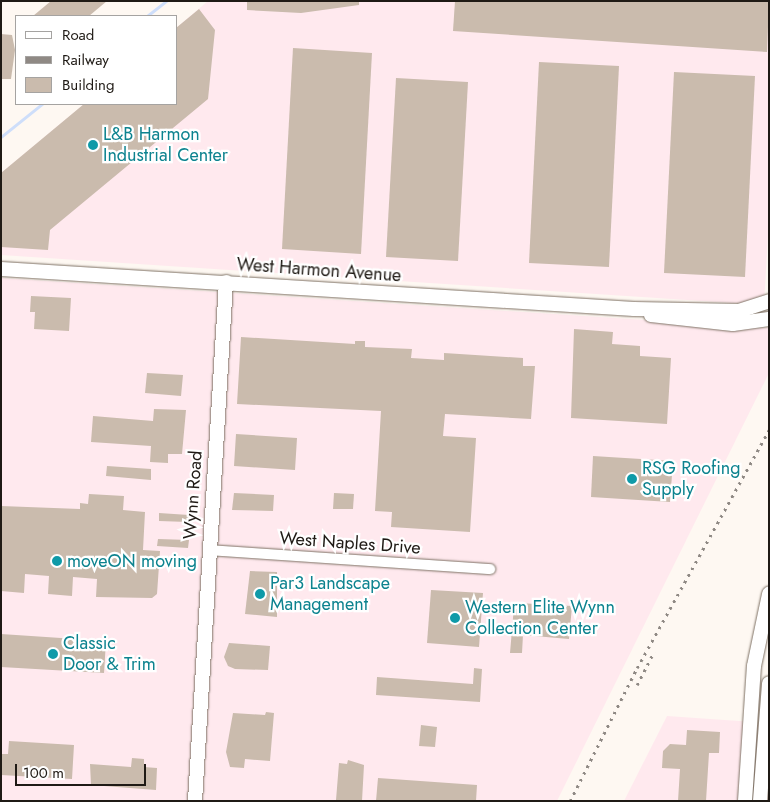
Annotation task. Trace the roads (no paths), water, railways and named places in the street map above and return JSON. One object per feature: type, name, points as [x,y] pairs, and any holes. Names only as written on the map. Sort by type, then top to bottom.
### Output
[{"type":"main road","name":"West Harmon Avenue","points":[[1,269],[634,309],[734,324],[769,319]]},
{"type":"main road","name":"Wynn Road","points":[[195,801],[208,550],[226,282]]},
{"type":"main road","name":"West Harmon Avenue","points":[[671,314],[739,311],[769,301]]},
{"type":"main road","points":[[745,801],[753,675],[769,594]]},
{"type":"main road","points":[[760,801],[769,683]]},
{"type":"street","name":"West Naples Drive","points":[[208,550],[490,569]]},
{"type":"waterway","points":[[148,15],[166,1]]},
{"type":"waterway","points":[[1,137],[41,105]]},
{"type":"railway","points":[[570,801],[637,668],[769,430]]},
{"type":"railway","points":[[637,685],[654,652]]},
{"type":"place","name":"L&B Harmon Industrial Center","points":[[93,145]]},
{"type":"place","name":"RSG Roofing Supply","points":[[632,479]]},
{"type":"place","name":"moveON moving","points":[[57,561]]},
{"type":"place","name":"Par3 Landscape Management","points":[[260,594]]},
{"type":"place","name":"Western Elite Wynn Collection Center","points":[[455,618]]},
{"type":"place","name":"Classic Door & Trim","points":[[53,654]]}]
